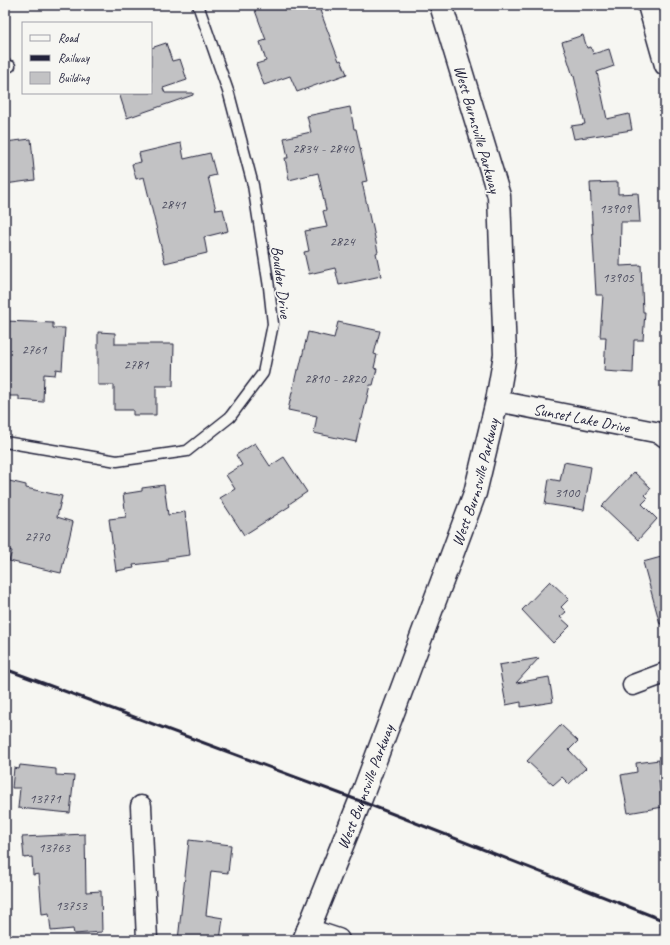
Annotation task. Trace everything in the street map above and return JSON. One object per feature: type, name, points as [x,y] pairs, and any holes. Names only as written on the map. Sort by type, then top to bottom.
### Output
[{"type":"street","name":"West Burnsville Parkway","points":[[306,935],[362,793],[475,492],[497,401],[505,355],[499,196],[441,5]]},
{"type":"street","points":[[648,5],[665,65]]},
{"type":"street","name":"Sunset Lake Drive","points":[[497,401],[663,431]]},
{"type":"street","points":[[633,685],[665,673]]},
{"type":"street","points":[[141,806],[147,940]]},
{"type":"street","points":[[306,935],[338,940]]},
{"type":"lane","name":"Boulder Drive","points":[[5,442],[117,461],[187,451],[230,417],[263,373],[273,324],[269,287],[253,185],[229,94],[198,5]]},
{"type":"building","points":[[253,5],[318,5],[339,61],[341,60],[347,74],[297,92],[290,76],[264,85],[256,64],[266,61],[260,42],[266,40]]},
{"type":"building","points":[[583,35],[587,48],[591,47],[593,54],[609,49],[614,66],[597,72],[607,119],[629,114],[632,130],[574,139],[571,126],[585,124],[574,76],[562,42]]},
{"type":"building","points":[[166,43],[172,61],[180,59],[187,80],[163,88],[165,93],[193,93],[193,95],[127,118],[119,94],[152,94],[152,48]]},
{"type":"building","points":[[350,107],[367,181],[362,182],[378,252],[376,253],[381,276],[339,285],[335,268],[309,274],[304,252],[309,251],[305,231],[327,227],[323,211],[326,210],[318,173],[289,180],[285,158],[288,158],[284,138],[311,132],[307,116]]},
{"type":"building","points":[[31,139],[35,180],[5,184],[5,142]]},
{"type":"building","points":[[181,143],[184,159],[210,153],[216,175],[208,177],[216,210],[223,209],[228,231],[204,237],[207,253],[165,263],[144,177],[136,179],[132,164],[141,162],[139,153]]},
{"type":"building","points":[[618,182],[618,194],[638,193],[640,222],[621,222],[620,266],[641,265],[643,312],[645,312],[643,340],[634,340],[633,373],[604,371],[606,337],[600,337],[603,295],[596,295],[590,183]]},
{"type":"building","points":[[5,321],[53,323],[53,328],[65,328],[62,370],[56,369],[55,375],[44,374],[43,402],[19,400],[19,396],[5,396]]},
{"type":"building","points":[[338,322],[380,331],[374,354],[377,355],[374,368],[377,369],[373,385],[370,385],[356,442],[314,433],[317,416],[288,410],[297,370],[299,370],[308,332],[334,338]]},
{"type":"building","points":[[98,332],[115,333],[115,344],[174,344],[173,386],[156,386],[156,415],[133,415],[133,410],[114,410],[114,385],[98,385]]},
{"type":"building","points":[[255,443],[270,466],[284,457],[307,492],[289,504],[290,506],[244,535],[220,498],[235,489],[226,475],[242,465],[236,455]]},
{"type":"building","points":[[564,462],[591,467],[584,510],[545,504],[549,479],[560,481]]},
{"type":"building","points":[[634,472],[651,488],[645,495],[648,498],[642,504],[657,519],[638,540],[602,506]]},
{"type":"building","points":[[5,480],[26,485],[26,488],[62,496],[57,517],[73,522],[61,573],[9,561],[12,551],[5,549]]},
{"type":"building","points":[[164,485],[168,515],[185,512],[190,555],[167,558],[167,561],[133,565],[134,568],[116,571],[109,519],[126,517],[123,494],[142,491],[142,488]]},
{"type":"building","points":[[665,556],[665,623],[660,624],[643,562]]},
{"type":"building","points":[[550,581],[569,599],[561,607],[566,612],[560,617],[570,626],[553,643],[522,610]]},
{"type":"building","points":[[539,658],[516,683],[549,677],[553,702],[521,707],[521,702],[506,705],[499,665]]},
{"type":"building","points":[[561,725],[578,741],[569,750],[586,768],[569,784],[562,777],[553,785],[527,761]]},
{"type":"building","points":[[659,760],[662,780],[659,781],[663,807],[628,813],[621,775],[637,772],[636,763]]},
{"type":"building","points":[[20,765],[56,769],[56,775],[74,776],[70,813],[18,808],[20,788],[12,788],[14,768],[19,769]]},
{"type":"building","points":[[85,834],[86,892],[101,891],[102,932],[74,934],[73,929],[51,931],[49,913],[42,914],[39,874],[33,875],[32,857],[24,858],[22,837]]},
{"type":"building","points":[[189,840],[231,845],[228,873],[211,871],[206,915],[223,918],[220,940],[178,940]]},
{"type":"railway","points":[[5,669],[360,801],[665,921]]}]
